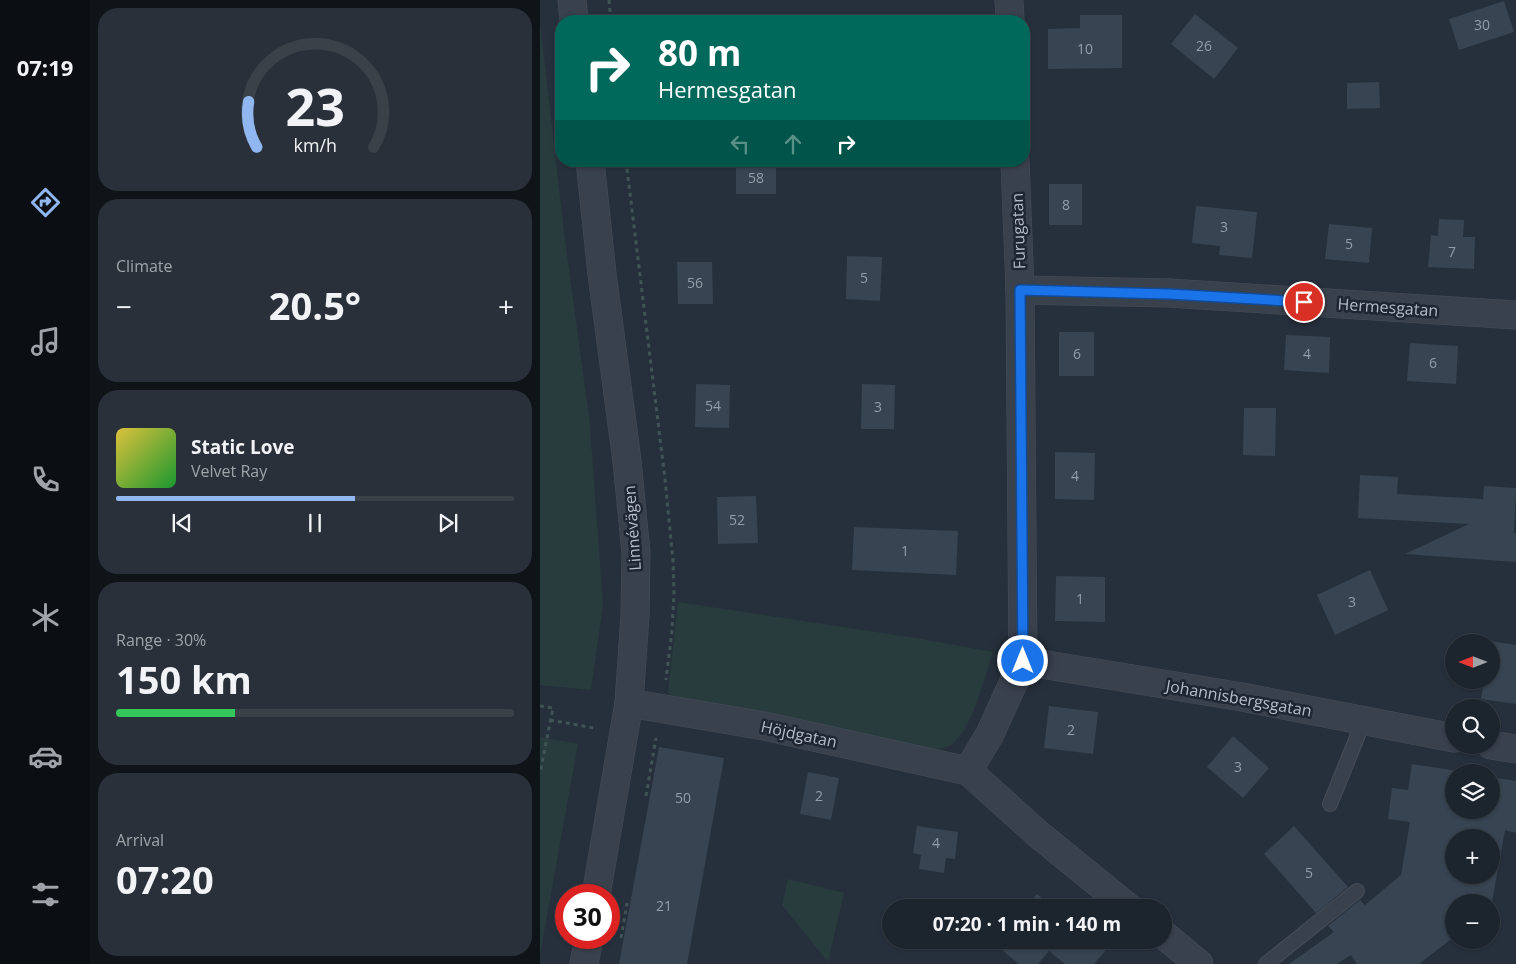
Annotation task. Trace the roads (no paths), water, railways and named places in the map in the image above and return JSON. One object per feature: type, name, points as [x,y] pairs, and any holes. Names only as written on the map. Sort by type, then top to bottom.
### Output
[{"type":"street","points":[[1009,0],[1010,15]]},
{"type":"street","name":"Linnévägen","points":[[591,167],[602,274],[627,460],[636,552],[635,615],[629,703],[598,884]]},
{"type":"street","name":"Furugatan","points":[[1015,167],[1020,290],[1023,661]]},
{"type":"street","name":"Hermesgatan","points":[[1020,290],[1169,294],[1516,315]]},
{"type":"street","points":[[968,771],[990,734],[1023,661]]},
{"type":"street","name":"Johannisbergsgatan","points":[[1023,661],[1242,697],[1445,736]]},
{"type":"street","name":"Höjdgatan","points":[[629,703],[764,726],[968,771],[1038,834],[1118,899]]},
{"type":"street","points":[[1500,746],[1516,749]]},
{"type":"street","points":[[1172,942],[1199,964]]},
{"type":"street","points":[[584,964],[587,949]]},
{"type":"lane","points":[[1330,804],[1364,720]]},
{"type":"lane","points":[[1266,964],[1357,891]]}]
